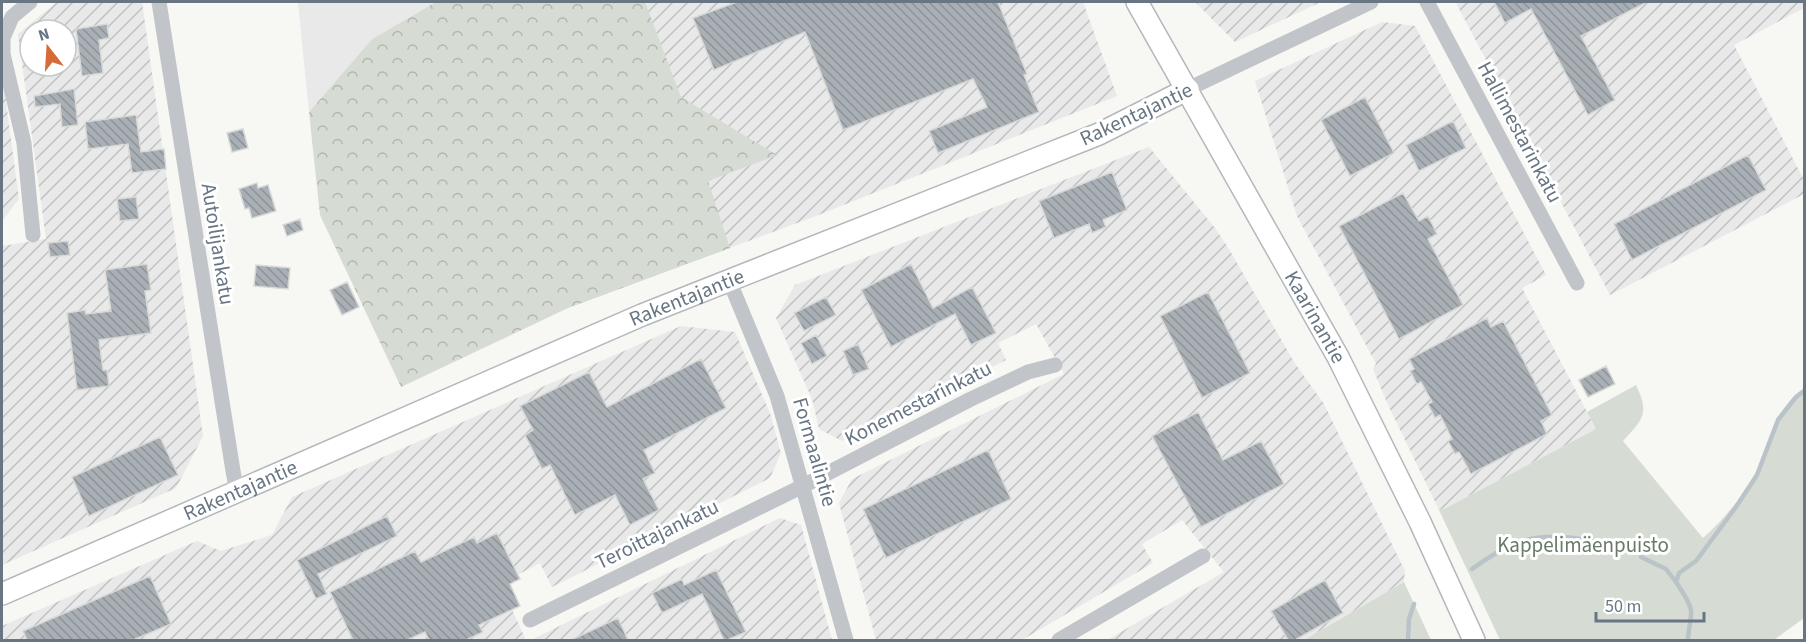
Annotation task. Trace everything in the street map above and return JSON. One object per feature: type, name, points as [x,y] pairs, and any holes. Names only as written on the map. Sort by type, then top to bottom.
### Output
[{"type":"street","points":[[30,2],[12,17],[3,38],[3,54],[24,143],[33,235]]},
{"type":"street","name":"Autoilijankatu","points":[[159,2],[237,492]]},
{"type":"street","name":"Kaarinantie","points":[[1137,2],[1338,357],[1420,522],[1474,640]]},
{"type":"street","name":"Rakentajantie","points":[[2,594],[642,315],[1099,134],[1371,2]]},
{"type":"street","name":"Hallimestarinkatu","points":[[1427,2],[1577,283]]},
{"type":"street","name":"Formaalintie","points":[[729,280],[777,396],[846,640]]},
{"type":"street","name":"Konemestarinkatu","points":[[803,486],[969,400],[1028,372],[1055,365]]},
{"type":"street","name":"Teroittajankatu","points":[[530,620],[803,486]]},
{"type":"street","points":[[1059,640],[1203,556]]},
{"type":"shaded area","points":[[57,2],[142,2],[203,436],[176,488],[2,565],[2,246],[46,239],[24,78],[78,78],[78,18],[38,18]]},
{"type":"shaded area","points":[[298,2],[436,2],[372,39],[309,112]]},
{"type":"shaded area","points":[[597,2],[1083,2],[1117,96],[816,216],[568,308]]},
{"type":"shaded area","points":[[1195,2],[1321,2],[1235,42]]},
{"type":"shaded area","points":[[1458,2],[1804,2],[1804,8],[1734,45],[1804,180],[1804,194],[1610,295],[1457,5]]},
{"type":"shaded area","points":[[1382,22],[1415,26],[1546,275],[1522,288],[1596,429],[1439,510],[1388,405],[1373,369],[1376,364],[1297,216],[1255,81]]},
{"type":"shaded area","points":[[2,72],[19,199],[2,221]]},
{"type":"shaded area","points":[[1149,147],[1215,228],[1294,362],[1324,404],[1405,571],[1404,582],[1304,640],[1107,640],[1224,572],[1182,520],[1142,544],[1153,563],[1022,640],[876,640],[839,503],[852,479],[1064,374],[1036,324],[998,343],[1006,360],[842,441],[819,429],[812,399],[776,318],[795,285]]},
{"type":"shaded area","points":[[681,326],[735,332],[770,413],[781,453],[770,478],[552,587],[540,563],[500,584],[526,640],[2,640],[2,626],[197,541],[221,551],[272,535],[292,497]]},
{"type":"shaded area","points":[[780,518],[801,525],[832,640],[531,640]]},
{"type":"green space","points":[[436,2],[645,2],[681,97],[777,155],[708,181],[730,248],[568,308],[401,387],[320,215],[309,112],[372,39]]},
{"type":"green space","name":"Kappelimäenpuisto","points":[[1636,385],[1643,403],[1642,416],[1623,441],[1703,538],[1744,492],[1761,462],[1778,418],[1804,388],[1804,618],[1774,640],[1500,640],[1439,510],[1596,429],[1587,412]]},
{"type":"green space","points":[[1404,582],[1431,640],[1304,640]]},
{"type":"building","points":[[737,2],[998,2],[1027,74],[1024,75],[1039,112],[938,153],[929,131],[987,107],[973,79],[843,130],[805,32],[714,70],[693,18]]},
{"type":"building","points":[[1494,2],[1647,2],[1581,36],[1615,100],[1588,115],[1531,9],[1505,23]]},
{"type":"building","points":[[107,24],[109,38],[99,40],[103,73],[82,76],[78,29]]},
{"type":"building","points":[[74,89],[78,125],[62,127],[60,104],[35,107],[34,96]]},
{"type":"building","points":[[1365,97],[1394,153],[1350,176],[1321,120]]},
{"type":"building","points":[[136,115],[141,152],[164,149],[166,169],[132,173],[128,144],[88,149],[85,122]]},
{"type":"building","points":[[1453,121],[1466,148],[1419,171],[1406,145]]},
{"type":"building","points":[[243,129],[248,148],[232,152],[227,133]]},
{"type":"building","points":[[1748,155],[1766,190],[1632,260],[1614,224]]},
{"type":"building","points":[[1112,172],[1127,210],[1103,220],[1106,227],[1092,233],[1089,224],[1054,238],[1039,201]]},
{"type":"building","points":[[257,183],[258,188],[268,185],[276,211],[252,218],[249,208],[245,209],[239,189]]},
{"type":"building","points":[[1403,193],[1419,221],[1428,216],[1437,234],[1428,239],[1463,305],[1399,339],[1339,226]]},
{"type":"building","points":[[136,197],[139,219],[120,221],[117,199]]},
{"type":"building","points":[[300,219],[303,230],[287,236],[283,225]]},
{"type":"building","points":[[68,241],[70,255],[50,257],[48,243]]},
{"type":"building","points":[[147,264],[151,290],[145,291],[151,333],[99,340],[103,370],[107,370],[109,386],[77,390],[67,313],[85,310],[86,314],[111,311],[105,270]]},
{"type":"building","points":[[911,264],[933,308],[972,287],[996,333],[971,345],[955,314],[891,347],[861,290]]},
{"type":"building","points":[[256,265],[290,268],[288,289],[254,286]]},
{"type":"building","points":[[347,282],[359,307],[342,315],[330,290]]},
{"type":"building","points":[[1208,292],[1250,373],[1202,398],[1160,316]]},
{"type":"building","points":[[826,297],[836,315],[804,331],[794,313]]},
{"type":"building","points":[[1487,318],[1491,327],[1503,321],[1552,415],[1541,421],[1547,434],[1471,474],[1459,452],[1455,454],[1448,441],[1452,439],[1440,415],[1435,418],[1428,404],[1432,402],[1421,382],[1417,384],[1410,371],[1414,369],[1409,359]]},
{"type":"building","points":[[816,335],[827,356],[812,364],[801,343]]},
{"type":"building","points":[[858,344],[869,369],[853,375],[843,351]]},
{"type":"building","points":[[701,359],[726,408],[644,450],[655,473],[643,479],[659,510],[630,525],[615,495],[575,515],[550,465],[542,469],[525,435],[533,430],[520,406],[589,372],[607,407]]},
{"type":"building","points":[[1606,366],[1615,384],[1588,397],[1579,380]]},
{"type":"building","points":[[1198,412],[1223,460],[1261,441],[1284,484],[1201,527],[1152,436]]},
{"type":"building","points":[[160,437],[178,475],[89,516],[72,477]]},
{"type":"building","points":[[988,450],[1011,499],[886,558],[863,509]]},
{"type":"building","points":[[387,516],[397,536],[318,574],[327,594],[316,599],[297,560]]},
{"type":"building","points":[[497,533],[520,579],[510,584],[520,606],[479,625],[483,632],[466,640],[429,640],[425,632],[407,640],[353,640],[330,592],[415,551],[421,562],[474,537],[477,543]]},
{"type":"building","points":[[716,570],[746,632],[727,640],[724,640],[702,594],[662,613],[652,593],[682,579],[684,585]]},
{"type":"building","points":[[150,576],[171,624],[133,640],[27,640],[23,631]]},
{"type":"building","points":[[1325,580],[1343,613],[1295,640],[1288,640],[1271,611]]},
{"type":"building","points":[[618,618],[628,640],[571,640]]},
{"type":"waterway","points":[[1688,640],[1691,610],[1676,582],[1679,573],[1696,561],[1736,507],[1757,475],[1778,420],[1796,397],[1804,391]]},
{"type":"waterway","points":[[1472,569],[1511,545],[1539,538],[1578,538],[1628,552]]},
{"type":"waterway","points":[[1641,557],[1666,569],[1676,582]]},
{"type":"waterway","points":[[1408,640],[1409,619],[1414,604]]}]
